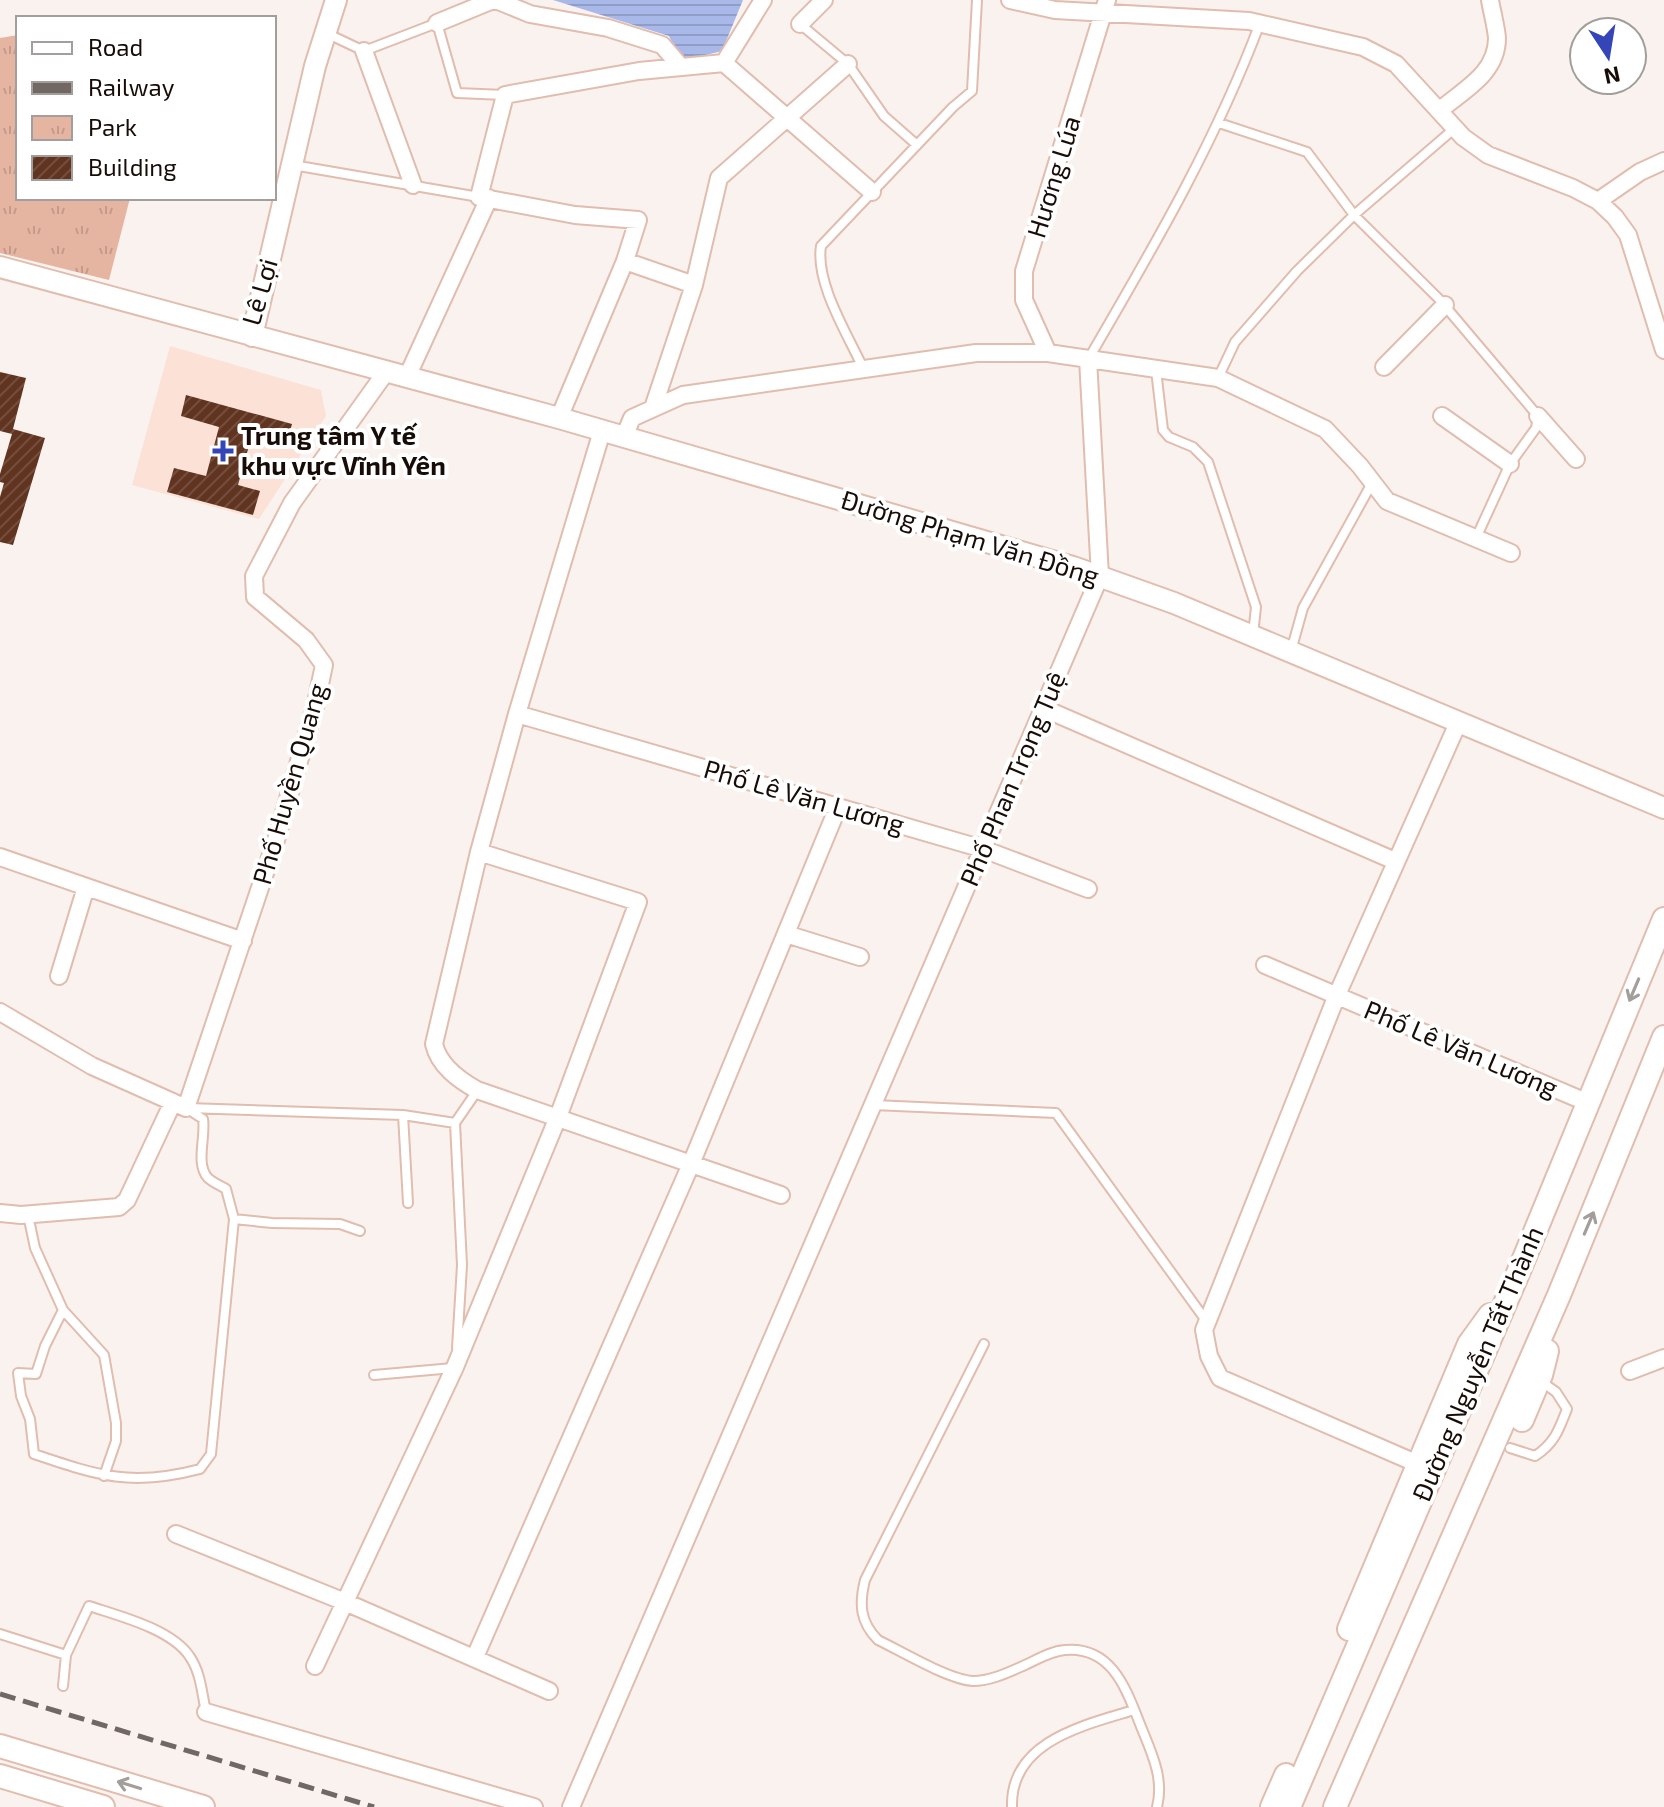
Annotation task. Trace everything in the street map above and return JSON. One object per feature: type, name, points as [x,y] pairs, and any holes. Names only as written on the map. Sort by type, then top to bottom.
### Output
[{"type":"main road","name":"Đường Nguyễn Tất Thành","points":[[1289,1807],[1516,1278],[1664,919]]},
{"type":"main road","name":"Đường Nguyễn Tất Thành","points":[[1335,1807],[1559,1295],[1663,1045]]},
{"type":"main road","points":[[1272,1807],[1469,1344],[1516,1278]]},
{"type":"main road","points":[[1351,1807],[1539,1380],[1559,1295]]},
{"type":"main road","points":[[0,1746],[194,1806]]},
{"type":"main road","points":[[0,1776],[103,1807]]},
{"type":"street","name":"Lê Lợi","points":[[0,267],[252,336],[315,66],[336,0]]},
{"type":"street","points":[[437,23],[494,0],[530,14],[608,28],[662,45],[681,67]]},
{"type":"street","points":[[724,63],[763,0]]},
{"type":"street","points":[[800,24],[824,0]]},
{"type":"street","points":[[1010,0],[1055,10],[1106,7],[1260,23],[1363,47],[1396,64],[1455,128],[1488,155],[1573,188],[1598,201],[1615,217],[1628,235],[1664,350]]},
{"type":"street","points":[[1439,111],[1485,74],[1494,57],[1497,37],[1490,0]]},
{"type":"street","name":"Hương Lúa","points":[[1048,353],[1024,300],[1024,271],[1106,7]]},
{"type":"street","points":[[364,51],[413,185]]},
{"type":"street","points":[[407,377],[484,197],[505,95],[639,71],[724,63],[872,192]]},
{"type":"street","points":[[653,408],[694,285],[719,178],[848,64]]},
{"type":"street","points":[[1598,201],[1629,179],[1664,161]]},
{"type":"street","points":[[484,197],[575,215],[638,220],[625,261],[559,418]]},
{"type":"street","points":[[625,261],[694,285]]},
{"type":"street","points":[[1384,367],[1445,305]]},
{"type":"street","name":"Đường Phạm Văn Đồng","points":[[252,336],[559,418],[1100,576],[1174,603],[1664,808]]},
{"type":"street","points":[[624,437],[632,418],[683,395],[976,353],[1048,353],[1218,378],[1325,429],[1387,501],[1511,553]]},
{"type":"street","points":[[1088,359],[1100,576]]},
{"type":"street","name":"Phố Huyền Quang","points":[[28,1215],[119,1207],[127,1200],[180,1105],[243,941],[312,718],[324,665],[306,640],[255,597],[254,576],[292,503],[386,372]]},
{"type":"street","points":[[1442,416],[1510,464]]},
{"type":"street","points":[[1538,416],[1576,459]]},
{"type":"street","points":[[602,431],[479,852],[434,1044],[438,1057],[459,1080],[477,1090],[781,1195]]},
{"type":"street","name":"Phố Phan Trọng Tuệ","points":[[571,1807],[1100,576]]},
{"type":"street","points":[[1043,708],[1395,861]]},
{"type":"street","name":"Phố Lê Văn Lương","points":[[517,714],[983,849],[1088,889]]},
{"type":"street","name":"Phố Lê Văn Lương","points":[[1337,995],[1458,723]]},
{"type":"street","points":[[475,1657],[691,1164],[838,807]]},
{"type":"street","points":[[315,1666],[455,1367],[558,1117],[638,902],[479,852]]},
{"type":"street","points":[[0,857],[243,941]]},
{"type":"street","points":[[59,976],[86,887]]},
{"type":"street","points":[[786,934],[860,957]]},
{"type":"street","name":"Phố Lê Văn Lương","points":[[1265,965],[1586,1102]]},
{"type":"street","points":[[1337,995],[1204,1330],[1209,1356],[1220,1378],[1418,1464]]},
{"type":"street","points":[[0,1012],[92,1066],[180,1105]]},
{"type":"street","points":[[0,1213],[28,1215]]},
{"type":"street","points":[[1630,1371],[1664,1358]]},
{"type":"street","points":[[176,1534],[345,1602],[549,1691]]},
{"type":"street","points":[[206,1712],[534,1807]]},
{"type":"lane","points":[[863,369],[824,280],[819,260],[821,246],[953,107],[972,91],[977,0]]},
{"type":"lane","points":[[325,33],[364,51],[437,23],[457,93],[505,95]]},
{"type":"lane","points":[[1088,359],[1158,240],[1219,123],[1260,23]]},
{"type":"lane","points":[[800,24],[848,64],[884,116],[917,145]]},
{"type":"lane","points":[[1219,123],[1307,152],[1354,215],[1445,305],[1538,416],[1536,428],[1510,464],[1476,538]]},
{"type":"lane","points":[[1218,378],[1235,342],[1297,271],[1354,215],[1455,128]]},
{"type":"lane","points":[[292,165],[484,197]]},
{"type":"lane","points":[[1156,369],[1163,430],[1169,437],[1193,447],[1208,462],[1256,607],[1252,636]]},
{"type":"lane","points":[[1291,652],[1303,608],[1372,483]]},
{"type":"lane","points":[[374,1375],[440,1371],[455,1367],[462,1265],[455,1123],[477,1090]]},
{"type":"lane","points":[[180,1105],[403,1115],[455,1123]]},
{"type":"lane","points":[[63,1310],[45,1346],[36,1374],[18,1373],[21,1396],[30,1419],[34,1454],[104,1476],[154,1479],[200,1469],[211,1454],[234,1219],[226,1189],[208,1178],[201,1163],[205,1133],[203,1119],[180,1105]]},
{"type":"lane","points":[[873,1105],[1056,1113],[1208,1322]]},
{"type":"lane","points":[[403,1115],[408,1203]]},
{"type":"lane","points":[[28,1215],[35,1248],[63,1310],[104,1355],[116,1423],[116,1441],[104,1476]]},
{"type":"lane","points":[[234,1219],[340,1224],[360,1231]]},
{"type":"lane","points":[[984,1344],[865,1580],[861,1605],[868,1630],[878,1640],[957,1678],[971,1681],[987,1679],[1068,1649],[1082,1651],[1102,1660],[1115,1670],[1158,1771],[1160,1788],[1157,1807]]},
{"type":"lane","points":[[1510,1448],[1535,1456],[1551,1446],[1559,1430],[1567,1409],[1556,1392],[1539,1380]]},
{"type":"lane","points":[[63,1686],[66,1655],[89,1606],[145,1625],[181,1647],[190,1656],[198,1673],[206,1712]]},
{"type":"lane","points":[[0,1634],[66,1655]]},
{"type":"lane","points":[[1012,1807],[1013,1791],[1025,1764],[1040,1748],[1053,1738],[1079,1727],[1134,1710]]},
{"type":"shaded area","name":"Trung tâm Y tế khu vực Vĩnh Yên","points":[[170,346],[321,390],[326,416],[259,519],[132,485]]},
{"type":"green space","points":[[16,35],[16,200],[129,200],[109,280],[0,253],[0,38]]},
{"type":"water","points":[[553,0],[743,0],[722,51],[681,61],[669,36]]},
{"type":"building","points":[[0,372],[26,378],[13,429],[45,438],[13,545],[0,542],[0,497],[4,483],[0,482],[0,474],[12,434],[0,431]]},
{"type":"building","points":[[186,395],[292,424],[286,445],[252,435],[238,485],[260,491],[253,515],[167,492],[174,468],[206,476],[219,427],[181,416]]},
{"type":"railway","points":[[0,1694],[374,1807]]},
{"type":"place","name":"Trung tâm Y tế khu vực Vĩnh Yên","points":[[223,451]]}]
